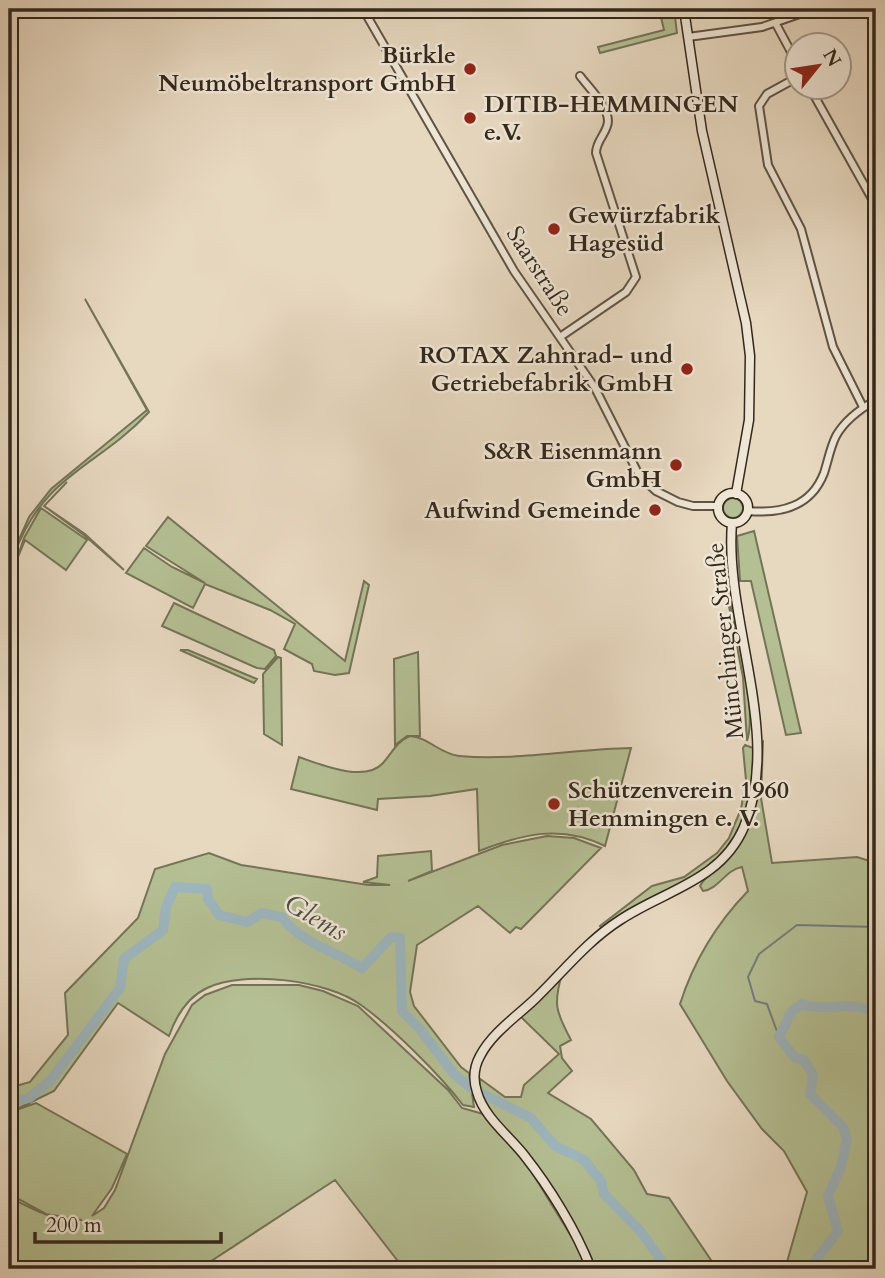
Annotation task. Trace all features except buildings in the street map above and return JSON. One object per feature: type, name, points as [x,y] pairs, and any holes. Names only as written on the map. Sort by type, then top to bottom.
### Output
[{"type":"street","name":"Saarstraße","points":[[363,9],[513,271],[595,388],[629,459],[644,481],[656,491],[678,502],[693,506],[719,506]]},
{"type":"street","points":[[684,9],[702,131],[739,291],[750,356],[749,420],[736,494]]},
{"type":"street","points":[[688,37],[776,24],[814,9]]},
{"type":"street","points":[[776,24],[784,40]]},
{"type":"street","points":[[560,337],[626,292],[636,277],[596,153],[607,127],[608,115],[580,76]]},
{"type":"street","points":[[784,84],[767,94],[758,112],[768,165],[792,210],[810,257],[833,347],[863,407]]},
{"type":"street","points":[[818,102],[876,206]]},
{"type":"street","points":[[748,511],[780,511],[807,498],[820,481],[837,435],[863,407],[876,400]]},
{"type":"street","name":"Münchinger Straße","points":[[736,494],[746,500],[748,511],[742,520],[732,523],[723,518],[719,506],[725,496],[736,494]]},
{"type":"street","name":"Münchinger Straße","points":[[591,1269],[573,1233],[530,1164],[480,1101],[475,1081],[476,1067],[485,1048],[596,938],[642,906],[711,871],[727,856],[741,833],[753,792],[756,741],[750,676],[733,576],[732,523]]},
{"type":"green space","points":[[659,9],[674,9],[677,33],[600,53],[598,47],[664,30]]},
{"type":"green space","points":[[85,299],[149,412],[130,431],[56,488],[40,506],[14,555],[11,555],[9,551],[13,553],[29,517],[51,489],[147,410]]},
{"type":"green space","points":[[733,498],[740,501],[743,508],[740,515],[733,518],[726,515],[723,508],[726,501]]},
{"type":"green space","points":[[44,506],[85,534],[124,570],[84,535]]},
{"type":"green space","points":[[41,508],[87,540],[66,570],[25,540],[17,559],[24,538]]},
{"type":"green space","points":[[168,517],[345,661],[364,581],[369,585],[349,673],[335,675],[314,671],[312,664],[284,649],[295,624],[270,610],[205,584],[193,608],[126,573],[144,548],[172,567],[205,583],[146,546]]},
{"type":"green space","points":[[754,531],[801,733],[786,735],[751,581],[740,581],[737,536]]},
{"type":"green space","points":[[722,571],[747,683],[750,725],[747,741],[743,677]]},
{"type":"green space","points":[[174,603],[274,650],[276,656],[265,669],[257,668],[162,626]]},
{"type":"green space","points":[[180,650],[188,650],[257,679],[254,683]]},
{"type":"green space","points":[[418,652],[420,736],[407,736],[395,745],[394,659]]},
{"type":"green space","points":[[278,657],[281,658],[282,745],[264,734],[263,674]]},
{"type":"green space","points":[[410,736],[423,739],[459,756],[524,756],[631,748],[605,846],[589,839],[557,833],[526,836],[479,851],[477,789],[430,796],[378,799],[377,810],[291,789],[299,757],[343,770],[366,772],[383,763],[398,744]]},
{"type":"green space","points":[[763,742],[761,798],[772,863],[857,857],[876,863],[876,1269],[785,1269],[807,1192],[784,1151],[762,1129],[727,1081],[680,1004],[707,943],[748,891],[742,867],[731,872],[709,890],[703,891],[700,886],[727,860],[744,834],[753,806],[759,746]]},
{"type":"green space","points":[[745,745],[753,748],[750,791],[742,824],[728,847],[710,865],[688,880],[602,929],[600,926],[652,886],[684,877],[717,853],[729,838],[741,809],[746,780]]},
{"type":"green space","points":[[547,836],[574,838],[601,848],[521,929],[516,927],[510,933],[478,906],[417,945],[410,992],[414,1006],[461,1067],[469,1073],[474,1107],[463,1105],[415,1052],[361,1005],[328,989],[286,980],[263,979],[223,983],[200,992],[183,1008],[169,1036],[118,1003],[54,1091],[13,1111],[36,1103],[127,1154],[112,1188],[92,1216],[104,1208],[115,1190],[165,1054],[192,1005],[205,995],[232,985],[299,985],[323,991],[358,1006],[448,1090],[462,1108],[483,1114],[528,1166],[579,1249],[587,1269],[404,1269],[335,1180],[199,1269],[9,1269],[9,1197],[35,1210],[53,1217],[82,1220],[46,1214],[9,1194],[9,1088],[30,1082],[68,1035],[65,993],[138,918],[155,869],[209,853],[241,865],[368,885],[390,885],[363,882],[377,877],[378,856],[431,851],[432,871],[408,881],[502,845]]},
{"type":"green space","points":[[562,974],[557,1001],[562,1022],[571,1040],[560,1046],[562,1058],[572,1071],[548,1093],[591,1119],[634,1170],[647,1194],[669,1198],[717,1269],[596,1269],[577,1229],[545,1178],[486,1103],[479,1078],[505,1097],[521,1097],[524,1085],[559,1054],[520,1016]]},
{"type":"waterway","name":"Glems","points":[[9,1103],[29,1098],[50,1081],[120,988],[124,959],[163,930],[166,907],[175,887],[207,889],[208,899],[219,915],[247,922],[262,913],[282,917],[298,934],[362,968],[391,937],[400,938],[402,1011],[419,1028],[454,1074],[471,1088],[531,1118],[555,1146],[583,1159],[601,1181],[604,1194],[642,1233],[667,1269]]},
{"type":"waterway","name":"Glems","points":[[779,1037],[767,1004],[755,1001],[748,977],[759,954],[797,925],[876,927]]},
{"type":"waterway","name":"Glems","points":[[809,1269],[838,1231],[828,1196],[841,1167],[847,1139],[843,1127],[810,1094],[813,1075],[804,1060],[795,1058],[779,1037],[792,1011],[802,1004],[858,1007],[876,1014]]},
{"type":"place","name":"Bürkle Neumöbeltransport GmbH","points":[[470,69]]},
{"type":"place","name":"DITIB-HEMMINGEN e.V.","points":[[470,118]]},
{"type":"place","name":"Gewürzfabrik Hagesüd","points":[[554,229]]},
{"type":"place","name":"ROTAX Zahnrad- und Getriebefabrik GmbH","points":[[687,369]]},
{"type":"place","name":"S&R Eisenmann GmbH","points":[[676,465]]},
{"type":"place","name":"Aufwind Gemeinde","points":[[655,510]]},
{"type":"place","name":"Schützenverein 1960 Hemmingen e. V.","points":[[554,804]]}]
